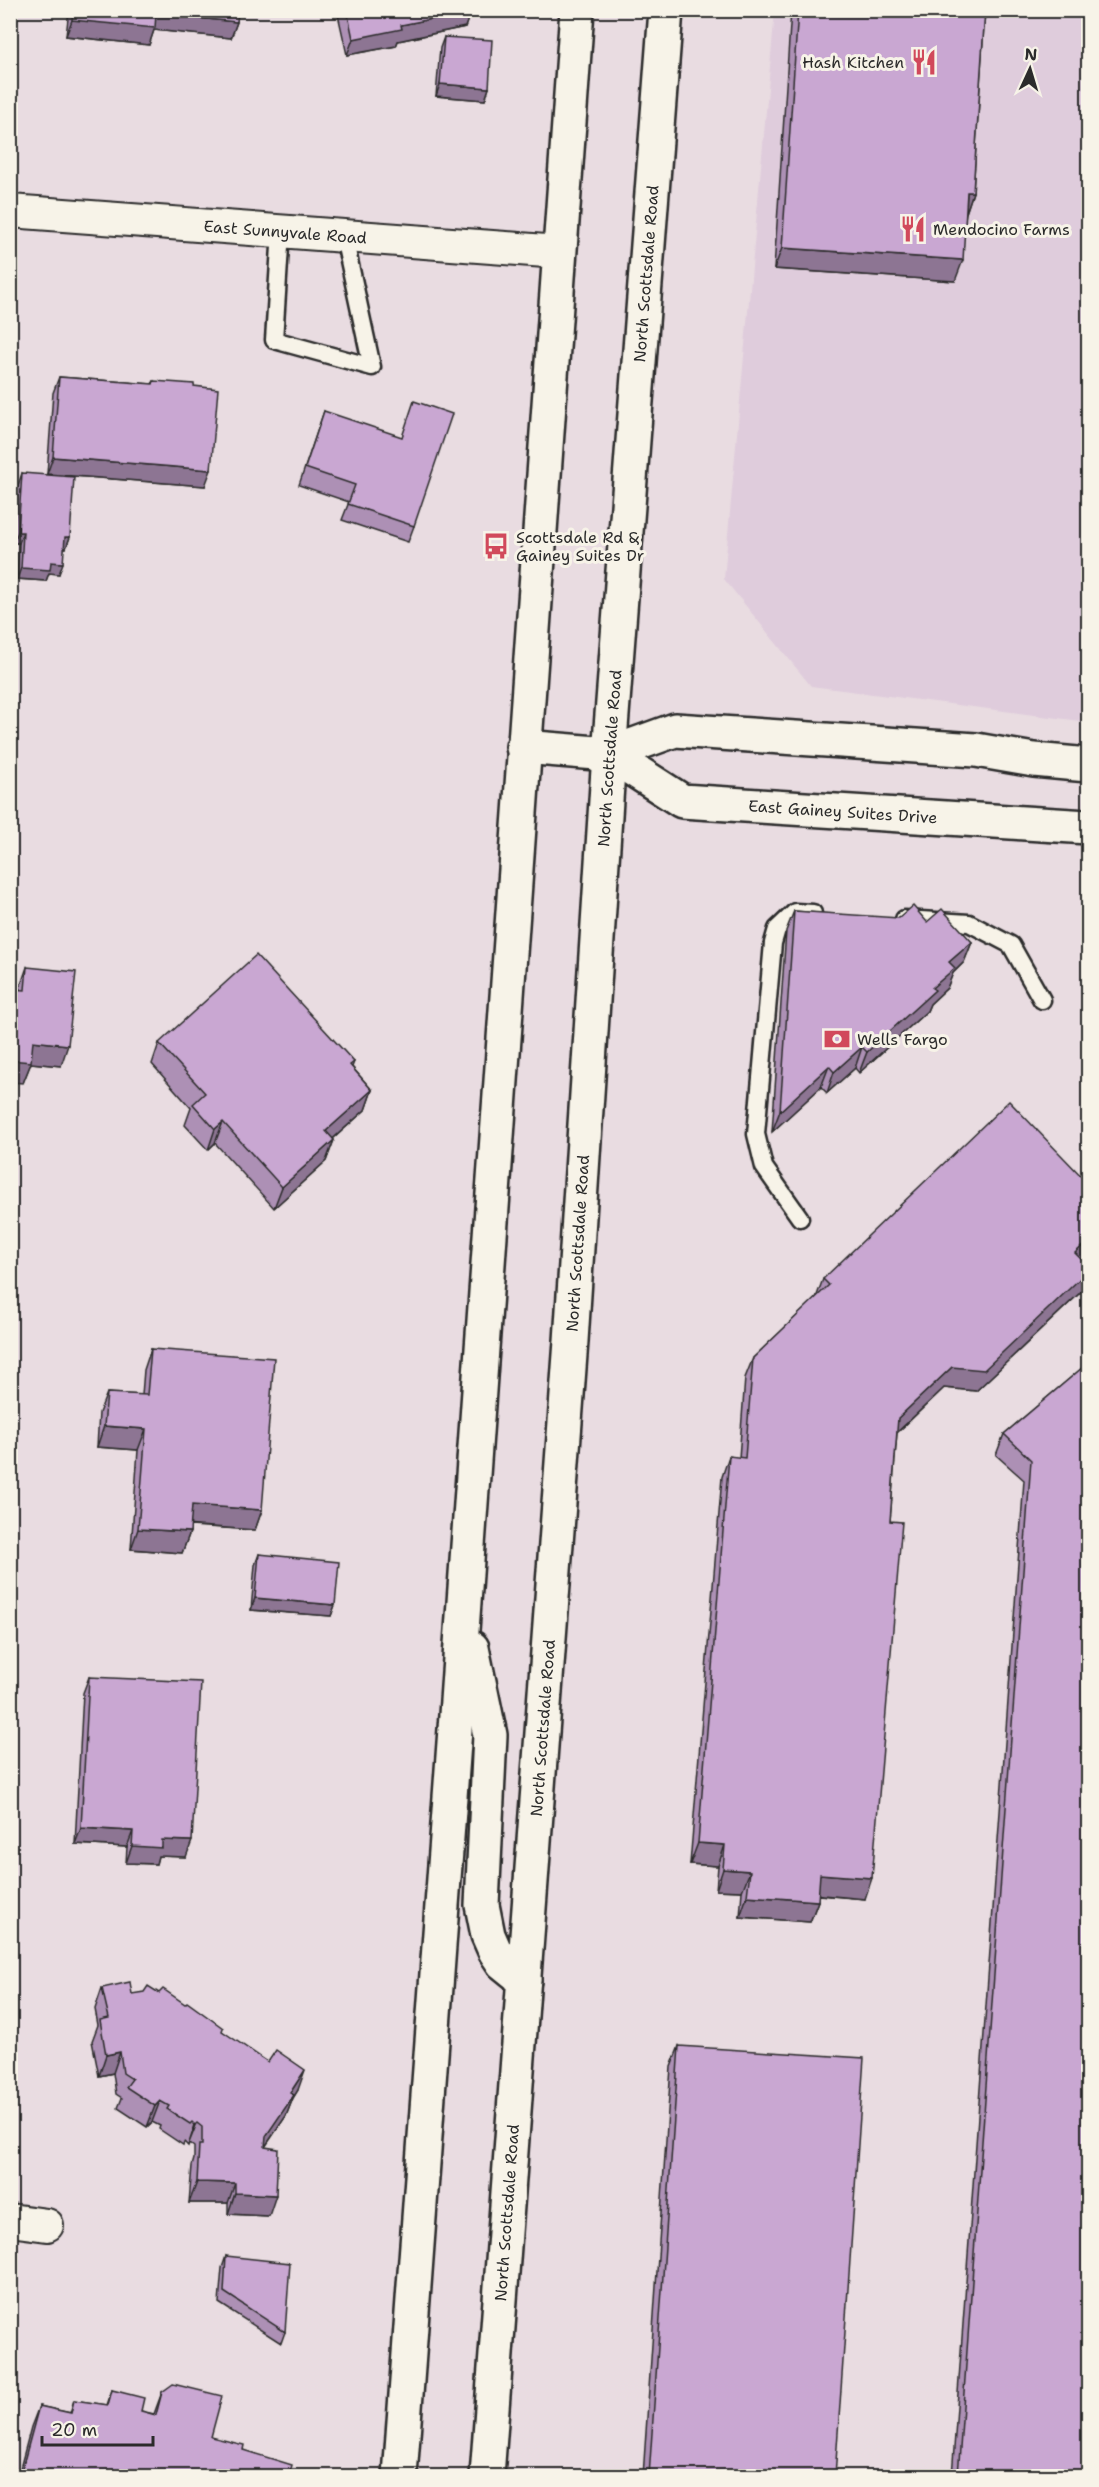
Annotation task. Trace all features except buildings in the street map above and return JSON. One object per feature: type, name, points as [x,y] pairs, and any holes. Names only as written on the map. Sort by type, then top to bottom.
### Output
[{"type":"main road","points":[[400,2476],[464,1610],[523,747],[577,10]]},
{"type":"main road","name":"North Scottsdale Road","points":[[487,2476],[575,1291],[609,754],[666,10]]},
{"type":"main road","name":"East Gainey Suites Drive","points":[[523,747],[609,754],[675,730],[976,750],[1034,760],[1089,765]]},
{"type":"main road","name":"East Gainey Suites Drive","points":[[609,754],[682,801],[1089,826]]},
{"type":"main road","points":[[464,1610],[490,1735],[482,1905],[488,1935],[495,1951],[504,1963],[524,1980]]},
{"type":"street","name":"East Sunnyvale Road","points":[[10,211],[559,252]]},
{"type":"street","points":[[10,2220],[47,2225]]},
{"type":"lane","points":[[281,231],[273,340],[372,367],[344,237]]},
{"type":"lane","points":[[800,1218],[764,1167],[756,1134],[773,943],[777,929],[795,912],[830,914]]},
{"type":"lane","points":[[888,917],[969,922],[1011,945],[1042,1000]]},
{"type":"shaded area","points":[[775,11],[1088,11],[1088,722],[811,686],[724,579]]},
{"type":"place","name":"Hash Kitchen","points":[[924,62]]},
{"type":"place","name":"Mendocino Farms","points":[[913,229]]},
{"type":"place","name":"Scottsdale Rd & Gainey Suites Dr","points":[[496,546]]},
{"type":"place","name":"Wells Fargo","points":[[837,1039]]}]
